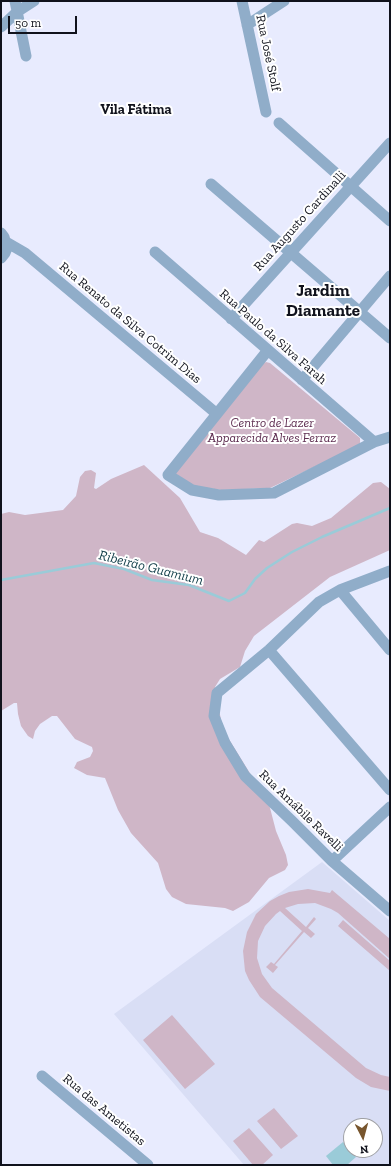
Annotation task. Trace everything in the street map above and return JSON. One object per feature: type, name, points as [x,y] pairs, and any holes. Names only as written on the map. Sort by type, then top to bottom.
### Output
[{"type":"street","points":[[1,27],[16,6],[34,1]]},
{"type":"street","name":"Rua José Stolf","points":[[242,1],[266,112]]},
{"type":"street","points":[[247,25],[284,1]]},
{"type":"street","points":[[16,6],[26,56]]},
{"type":"street","points":[[279,123],[390,221]]},
{"type":"street","name":"Rua Augusto Cardinalli","points":[[231,318],[390,143]]},
{"type":"street","points":[[211,184],[390,338]]},
{"type":"street","points":[[2,257],[7,248],[4,238]]},
{"type":"street","name":"Rua Renato da Silva Cotrim Dias","points":[[4,238],[25,253],[217,414]]},
{"type":"street","name":"Rua Paulo da Silva Farah","points":[[155,252],[374,442]]},
{"type":"street","points":[[2,257],[25,253]]},
{"type":"street","points":[[302,380],[390,276]]},
{"type":"street","points":[[268,350],[168,475],[192,490],[218,495],[274,493],[374,442],[390,437]]},
{"type":"street","points":[[390,571],[340,590],[319,602],[268,650],[390,790]]},
{"type":"street","points":[[340,590],[390,650]]},
{"type":"street","name":"Rua Amábile Ravelli","points":[[268,650],[217,693],[214,716],[225,743],[245,776],[332,861],[390,911]]},
{"type":"street","points":[[332,861],[390,807]]},
{"type":"street","name":"Rua das Ametistas","points":[[42,1076],[148,1165]]},
{"type":"shaded area","points":[[322,862],[390,921],[390,1165],[244,1165],[114,1014]]},
{"type":"shaded area","points":[[343,1142],[343,1158],[355,1158],[347,1165],[333,1165],[326,1156]]},
{"type":"green space","name":"Centro de Lazer Apparecida Alves Ferraz","points":[[266,362],[270,363],[360,438],[360,445],[270,488],[221,490],[194,486],[173,472],[263,364]]},
{"type":"green space","points":[[144,465],[180,498],[200,532],[218,538],[246,555],[259,540],[264,542],[292,524],[297,523],[312,526],[331,518],[373,483],[381,482],[390,489],[390,550],[330,577],[254,636],[245,651],[240,667],[220,679],[215,687],[221,720],[227,736],[269,804],[276,831],[286,855],[288,865],[285,870],[269,878],[249,902],[233,911],[225,908],[186,904],[172,897],[166,889],[158,863],[131,833],[118,810],[105,778],[87,775],[74,768],[77,762],[90,757],[93,751],[92,747],[75,739],[57,716],[52,716],[40,724],[35,731],[33,739],[28,736],[21,726],[17,703],[14,703],[1,711],[1,514],[9,512],[25,515],[63,510],[76,496],[80,477],[85,471],[91,470],[96,473],[94,488],[96,489],[111,479]]},
{"type":"green space","points":[[308,889],[330,893],[332,890],[390,939],[390,959],[338,913],[315,903],[298,904],[285,908],[306,927],[314,917],[316,919],[308,928],[315,934],[311,938],[304,932],[275,965],[278,967],[273,973],[266,967],[271,962],[274,964],[302,931],[280,911],[276,914],[265,926],[258,941],[257,958],[262,974],[272,988],[366,1068],[381,1075],[390,1077],[390,1091],[371,1087],[356,1078],[260,997],[245,971],[243,951],[247,932],[256,914],[270,901],[279,896],[289,892]]},
{"type":"green space","points":[[343,920],[390,961],[390,971],[338,926]]},
{"type":"green space","points":[[172,1015],[215,1064],[185,1089],[143,1040]]},
{"type":"green space","points":[[274,1108],[298,1136],[281,1149],[257,1121]]},
{"type":"green space","points":[[249,1128],[273,1155],[262,1165],[253,1165],[233,1141]]},
{"type":"waterway","name":"Ribeirão Guamium","points":[[1,580],[94,563],[124,569],[152,580],[189,585],[229,601],[245,593],[255,579],[267,568],[292,552],[322,537],[390,508]]},
{"type":"district","name":"Vila Fátima","points":[[136,110]]},
{"type":"district","name":"Jardim Diamante","points":[[323,301]]}]
